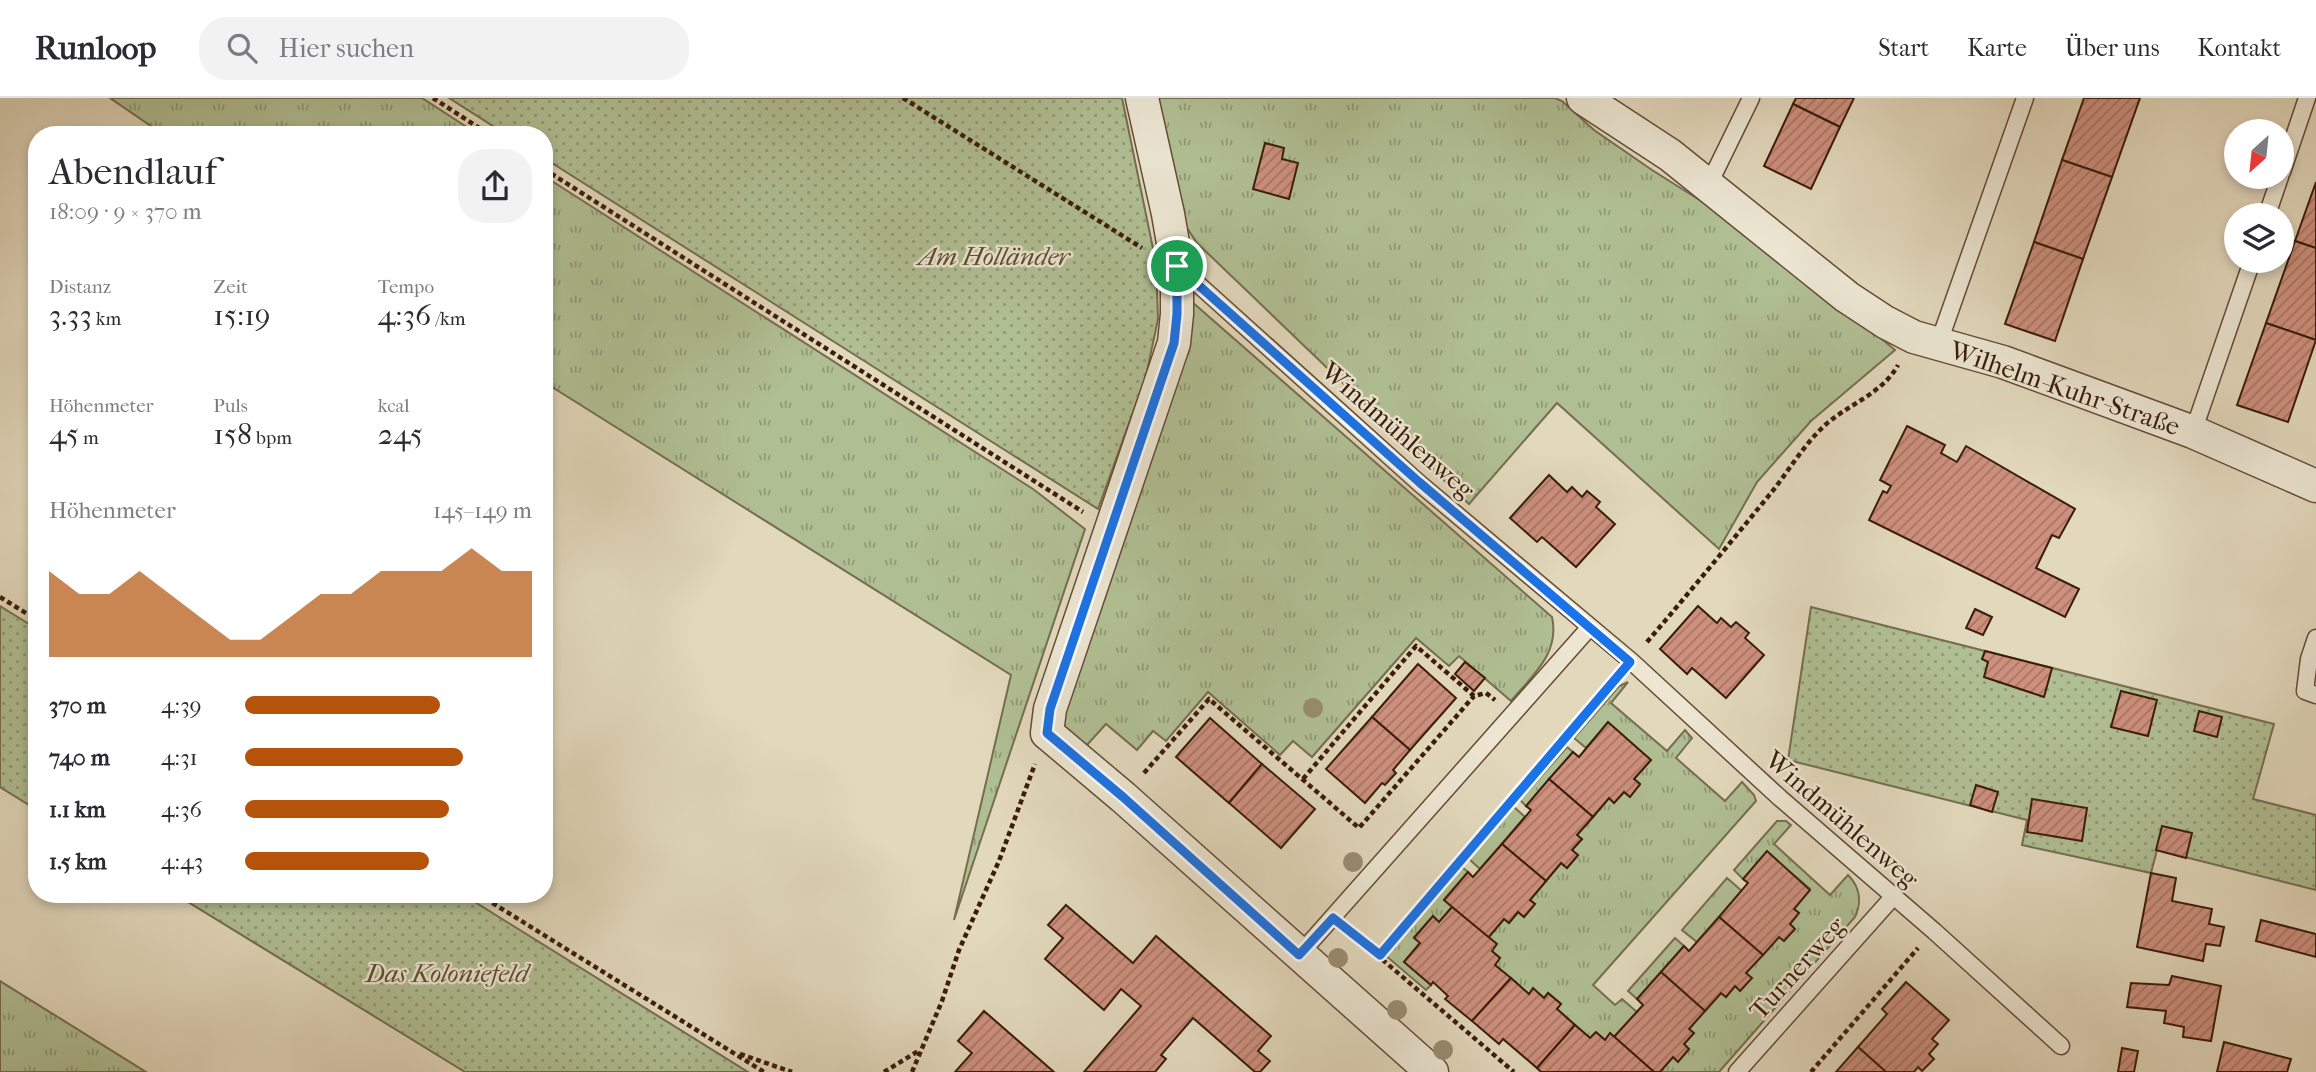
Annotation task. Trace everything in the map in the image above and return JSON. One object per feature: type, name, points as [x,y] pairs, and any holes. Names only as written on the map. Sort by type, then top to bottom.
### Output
[{"type":"street","points":[[1142,98],[1177,266],[1174,343],[1050,709],[1047,733],[1123,797],[1432,1072]]},
{"type":"street","name":"Wilhelm-Kuhr-Straße","points":[[1583,98],[1632,128],[1709,184],[1847,297],[1885,322],[1926,341],[2003,362],[2193,432],[2316,486]]},
{"type":"lane","points":[[1709,184],[1751,98]]},
{"type":"lane","name":"Wilhelm-Kuhr-Straße","points":[[1926,341],[2025,98]]},
{"type":"lane","points":[[2294,136],[2307,98]]},
{"type":"lane","name":"Windmühlenweg","points":[[1177,266],[1419,482],[1590,627],[1780,798],[1934,930],[2061,1046]]},
{"type":"lane","name":"Wilhelm-Kuhr-Straße","points":[[2193,432],[2248,273]]},
{"type":"lane","points":[[1299,955],[1590,627]]},
{"type":"lane","points":[[2316,638],[2309,659],[2305,691],[2316,695]]},
{"type":"lane","name":"Turnerweg","points":[[1737,1072],[1893,897]]},
{"type":"path","points":[[433,98],[476,126]]},
{"type":"path","points":[[903,98],[1126,240],[1177,266]]},
{"type":"path","points":[[553,175],[1110,530]]},
{"type":"path","points":[[1380,955],[1630,662],[1772,492],[1818,432],[1875,391],[1926,341]]},
{"type":"path","points":[[0,597],[28,614]]},
{"type":"path","points":[[1303,779],[1416,646],[1474,696]]},
{"type":"path","points":[[1123,797],[1209,699],[1359,828],[1474,696],[1486,693],[1514,715]]},
{"type":"path","points":[[912,1072],[942,1001],[959,950],[999,862],[1047,733]]},
{"type":"path","points":[[492,903],[764,1072]]},
{"type":"path","points":[[1333,918],[1380,955],[1514,1072]]},
{"type":"path","points":[[1811,1072],[1934,930]]},
{"type":"path","points":[[884,1072],[921,1049]]},
{"type":"path","points":[[731,1052],[792,1072]]},
{"type":"green space","points":[[110,98],[422,98],[465,126],[151,126]]},
{"type":"green space","name":"Am Holländer","points":[[449,98],[1122,98],[1156,263],[1158,319],[1146,376],[1098,509],[553,164],[553,126],[493,126]]},
{"type":"green space","points":[[1158,98],[1555,98],[1562,101],[1594,130],[1652,170],[1763,240],[1895,350],[1811,421],[1757,482],[1719,549],[1557,403],[1469,504],[1197,243],[1183,222]]},
{"type":"green space","points":[[553,182],[1033,489],[1085,529],[954,920],[1011,675],[553,388]]},
{"type":"green space","points":[[1191,301],[1552,617],[1552,642],[1548,653],[1543,663],[1511,701],[1459,656],[1449,666],[1416,638],[1312,757],[1293,741],[1280,755],[1208,692],[1166,741],[1153,731],[1137,750],[1106,724],[1087,745],[1069,736],[1059,717]]},
{"type":"green space","points":[[0,606],[28,623],[28,804],[0,787]]},
{"type":"green space","points":[[1811,607],[2274,724],[2253,799],[2316,815],[2316,890],[2157,850],[2151,873],[2022,845],[2027,820],[1788,760]]},
{"type":"green space","points":[[1628,682],[1611,703],[1667,751],[1685,730],[1692,738],[1676,758],[1725,801],[1742,782],[1756,801],[1593,985],[1615,1005],[1622,999],[1637,1012],[1614,1037],[1610,1034],[1605,1040],[1596,1032],[1590,1038],[1557,1009],[1561,1004],[1548,993],[1544,998],[1533,989],[1529,994],[1495,965],[1500,958],[1492,951],[1488,938],[1504,919],[1509,923],[1518,912],[1524,917],[1535,904],[1530,900],[1561,863],[1567,868],[1578,855],[1572,850],[1582,839],[1577,835],[1609,798],[1614,803],[1624,792],[1630,796],[1640,785],[1634,779],[1651,760],[1608,723],[1586,748],[1574,738],[1619,686]]},
{"type":"green space","points":[[1567,747],[1573,752],[1526,806],[1520,800]]},
{"type":"green space","points":[[1514,807],[1525,817],[1480,869],[1469,859]]},
{"type":"green space","points":[[1777,821],[1786,821],[1791,825],[1774,844],[1830,895],[1848,875],[1859,895],[1855,917],[1719,1072],[1660,1072],[1673,1057],[1678,1061],[1689,1049],[1684,1044],[1694,1033],[1689,1029],[1721,993],[1726,997],[1735,986],[1741,990],[1751,978],[1746,973],[1779,937],[1784,941],[1794,929],[1790,924],[1799,913],[1794,909],[1810,889],[1767,852],[1743,879],[1734,870]]},
{"type":"green space","points":[[1462,867],[1468,872],[1444,900],[1452,907],[1439,922],[1433,916],[1414,937],[1420,943],[1404,962],[1431,985],[1426,990],[1385,955]]},
{"type":"green space","points":[[1727,878],[1742,891],[1697,942],[1682,930]]},
{"type":"green space","name":"Das Koloniefeld","points":[[190,903],[476,903],[748,1072],[465,1072]]},
{"type":"green space","points":[[1675,938],[1684,946],[1637,999],[1628,991]]},
{"type":"green space","points":[[0,981],[146,1072],[0,1072]]},
{"type":"building","points":[[1796,98],[1854,98],[1840,127],[1793,104]]},
{"type":"building","points":[[2084,98],[2140,98],[2112,177],[2062,160]]},
{"type":"building","points":[[1793,104],[1840,127],[1811,189],[1764,166]]},
{"type":"building","points":[[1265,143],[1284,148],[1282,159],[1298,163],[1289,199],[1253,189]]},
{"type":"building","points":[[2062,160],[2112,177],[2083,259],[2034,242]]},
{"type":"building","points":[[2316,182],[2316,248],[2295,241]]},
{"type":"building","points":[[2295,241],[2316,248],[2316,340],[2266,323],[2284,273],[2294,273]]},
{"type":"building","points":[[2034,242],[2083,259],[2055,341],[2005,324]]},
{"type":"building","points":[[2266,323],[2316,340],[2288,422],[2237,405]]},
{"type":"building","points":[[1907,426],[1945,445],[1941,453],[1957,462],[1966,446],[2075,509],[2059,538],[2052,535],[2036,568],[2079,589],[2065,617],[1869,520],[1883,491],[1887,493],[1891,486],[1880,480]]},
{"type":"building","points":[[1549,475],[1567,492],[1572,487],[1582,497],[1587,491],[1600,502],[1596,507],[1615,524],[1576,567],[1542,537],[1537,542],[1510,518]]},
{"type":"building","points":[[1698,606],[1717,623],[1721,618],[1731,627],[1736,622],[1749,633],[1745,638],[1764,655],[1726,698],[1692,668],[1687,674],[1660,649]]},
{"type":"building","points":[[1975,609],[1992,617],[1983,635],[1966,628]]},
{"type":"building","points":[[1985,651],[2052,668],[2044,697],[1984,677],[1988,662],[1982,659]]},
{"type":"building","points":[[1465,662],[1485,678],[1474,691],[1455,674]]},
{"type":"building","points":[[1418,664],[1456,698],[1410,750],[1372,717]]},
{"type":"building","points":[[2121,691],[2157,700],[2148,736],[2111,727]]},
{"type":"building","points":[[2199,711],[2222,717],[2217,737],[2194,731]]},
{"type":"building","points":[[1372,717],[1410,750],[1393,770],[1396,773],[1385,785],[1382,783],[1365,803],[1326,769]]},
{"type":"building","points":[[1210,718],[1262,764],[1229,803],[1176,757]]},
{"type":"building","points":[[1608,722],[1651,760],[1634,779],[1640,784],[1630,797],[1624,792],[1614,803],[1609,798],[1593,817],[1549,779],[1573,752],[1579,757]]},
{"type":"building","points":[[1262,764],[1315,809],[1281,848],[1229,803]]},
{"type":"building","points":[[1549,779],[1593,817],[1577,835],[1582,839],[1572,850],[1578,855],[1567,868],[1561,863],[1546,881],[1502,844],[1531,810],[1526,806]]},
{"type":"building","points":[[1976,785],[1998,792],[1992,812],[1970,805]]},
{"type":"building","points":[[2032,799],[2087,808],[2082,841],[2027,832]]},
{"type":"building","points":[[2162,826],[2192,833],[2186,858],[2156,850]]},
{"type":"building","points":[[1502,844],[1546,881],[1530,900],[1535,904],[1524,917],[1518,912],[1509,923],[1504,919],[1488,938],[1444,900],[1468,872],[1473,877]]},
{"type":"building","points":[[1767,851],[1810,890],[1794,909],[1799,913],[1790,924],[1795,929],[1784,941],[1779,937],[1763,955],[1719,917],[1748,883],[1743,879]]},
{"type":"building","points":[[2151,873],[2176,878],[2172,901],[2212,909],[2209,924],[2224,927],[2220,946],[2206,944],[2203,961],[2137,947]]},
{"type":"building","points":[[1066,905],[1133,963],[1156,936],[1271,1036],[1258,1051],[1270,1061],[1260,1072],[1255,1072],[1193,1018],[1161,1055],[1166,1059],[1155,1072],[1084,1072],[1141,1006],[1121,989],[1104,1010],[1045,959],[1063,938],[1048,925]]},
{"type":"building","points":[[1452,907],[1497,944],[1492,951],[1500,958],[1495,965],[1511,978],[1472,1021],[1445,999],[1448,996],[1433,982],[1431,985],[1404,962],[1420,943],[1414,938],[1433,916],[1439,922]]},
{"type":"building","points":[[1719,917],[1763,955],[1746,973],[1752,978],[1740,991],[1735,986],[1726,997],[1721,993],[1705,1011],[1661,972],[1684,946],[1689,951]]},
{"type":"building","points":[[2261,920],[2316,934],[2316,957],[2256,941]]},
{"type":"building","points":[[1661,972],[1705,1011],[1689,1029],[1694,1033],[1684,1044],[1689,1049],[1678,1062],[1673,1057],[1660,1072],[1654,1072],[1614,1037],[1643,1005],[1637,999]]},
{"type":"building","points":[[2172,976],[2221,986],[2211,1041],[2183,1037],[2184,1027],[2164,1023],[2166,1011],[2127,1007],[2131,983],[2169,985]]},
{"type":"building","points":[[1511,978],[1529,994],[1533,988],[1544,998],[1548,993],[1561,1004],[1557,1009],[1575,1025],[1537,1068],[1503,1039],[1499,1044],[1472,1021]]},
{"type":"building","points":[[1906,982],[1949,1020],[1932,1039],[1938,1044],[1929,1054],[1934,1059],[1922,1071],[1918,1067],[1914,1072],[1886,1072],[1858,1047],[1887,1014],[1882,1009]]},
{"type":"building","points":[[984,1011],[1054,1072],[955,1072],[972,1053],[958,1041]]},
{"type":"building","points":[[1575,1025],[1590,1038],[1596,1032],[1605,1040],[1610,1033],[1654,1072],[1541,1072],[1537,1068]]},
{"type":"building","points":[[2224,1042],[2291,1059],[2287,1072],[2217,1072]]},
{"type":"building","points":[[1858,1047],[1886,1072],[1836,1072]]},
{"type":"building","points":[[2122,1048],[2138,1051],[2134,1072],[2118,1072]]},
{"type":"route","points":[[1177,266],[1419,482],[1630,662],[1380,955],[1333,918],[1299,955],[1123,797],[1047,733],[1050,709],[1174,343],[1177,266]]}]
